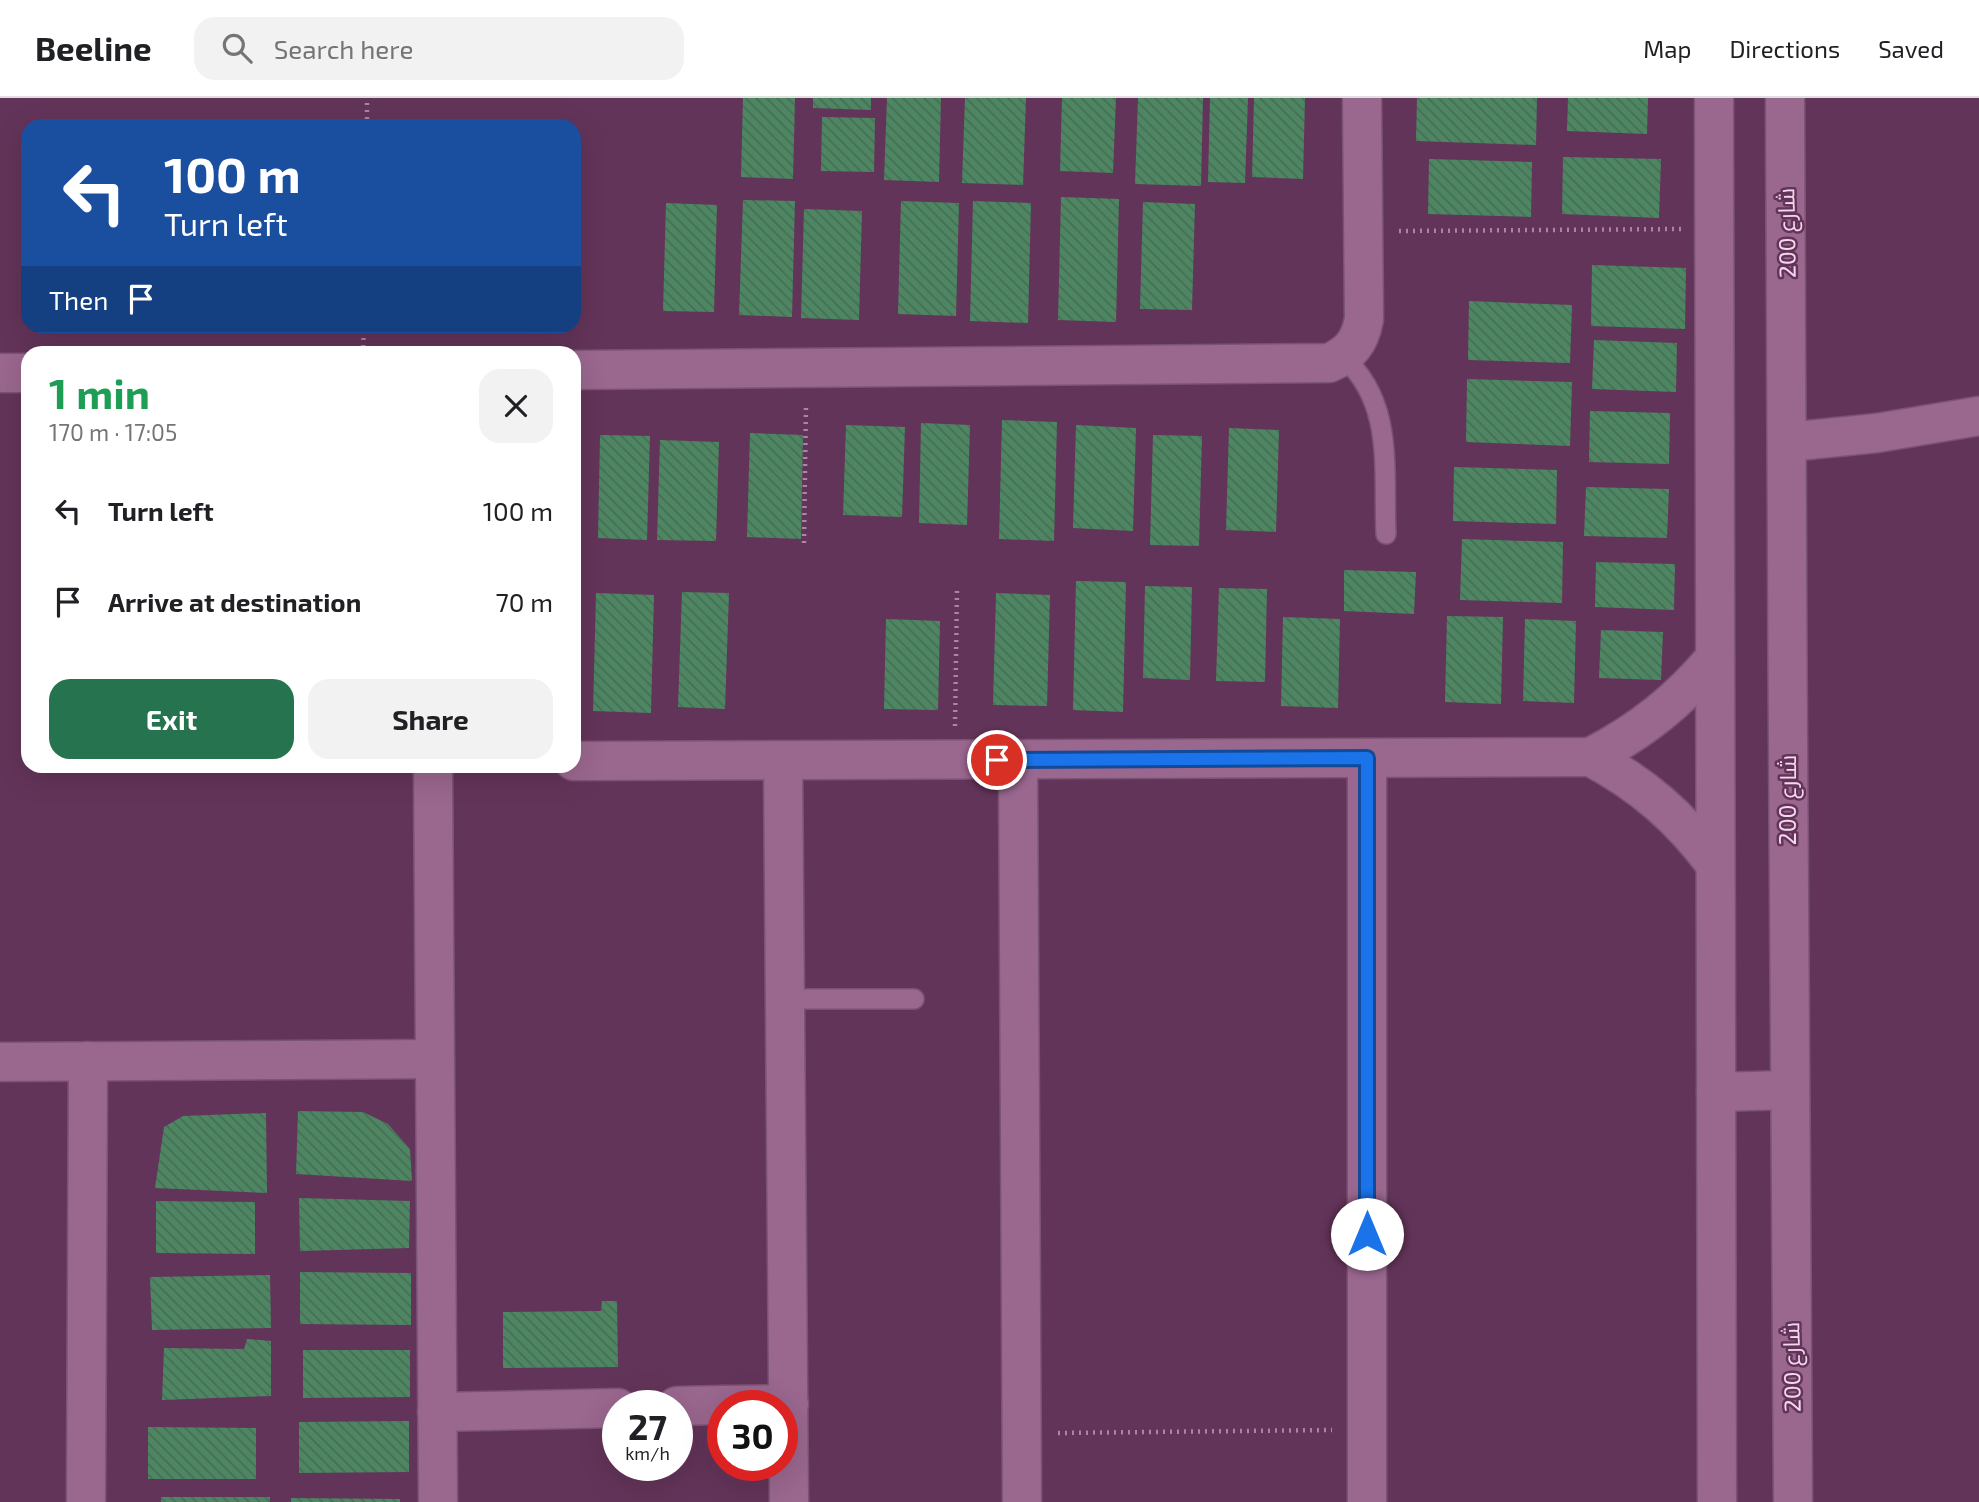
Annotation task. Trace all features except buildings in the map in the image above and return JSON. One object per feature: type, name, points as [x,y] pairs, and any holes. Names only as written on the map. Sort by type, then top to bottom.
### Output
[{"type":"street","points":[[581,370],[1315,365],[1343,357],[1361,334],[1364,319],[1362,98]]},
{"type":"street","points":[[1713,98],[1717,1502]]},
{"type":"street","name":"شارع 200","points":[[1785,98],[1788,442],[1787,1090],[1793,1502]]},
{"type":"street","points":[[0,373],[21,373]]},
{"type":"street","points":[[1788,442],[1877,433],[1979,416]]},
{"type":"street","points":[[1591,757],[1660,716],[1689,689],[1715,658]]},
{"type":"street","points":[[581,761],[1591,757],[1628,776],[1661,802],[1691,831],[1715,864]]},
{"type":"street","points":[[1367,758],[1367,1502]]},
{"type":"street","points":[[1018,759],[1022,1502]]},
{"type":"street","points":[[783,761],[789,1390]]},
{"type":"street","points":[[433,773],[438,1502]]},
{"type":"street","points":[[0,1062],[435,1059]]},
{"type":"street","points":[[86,1502],[88,1061]]},
{"type":"street","points":[[1716,1092],[1787,1090]]},
{"type":"street","points":[[437,1412],[602,1408]]},
{"type":"street","points":[[789,1481],[789,1502]]},
{"type":"lane","points":[[1343,357],[1369,385],[1381,421],[1386,534]]},
{"type":"lane","points":[[786,999],[914,999]]},
{"type":"path","points":[[367,98],[367,119]]},
{"type":"path","points":[[1363,231],[1714,229]]},
{"type":"path","points":[[804,543],[806,368]]},
{"type":"path","points":[[955,760],[957,590]]},
{"type":"path","points":[[1022,1433],[1367,1430]]},
{"type":"route","points":[[997,760],[1367,758],[1367,1234]]}]
